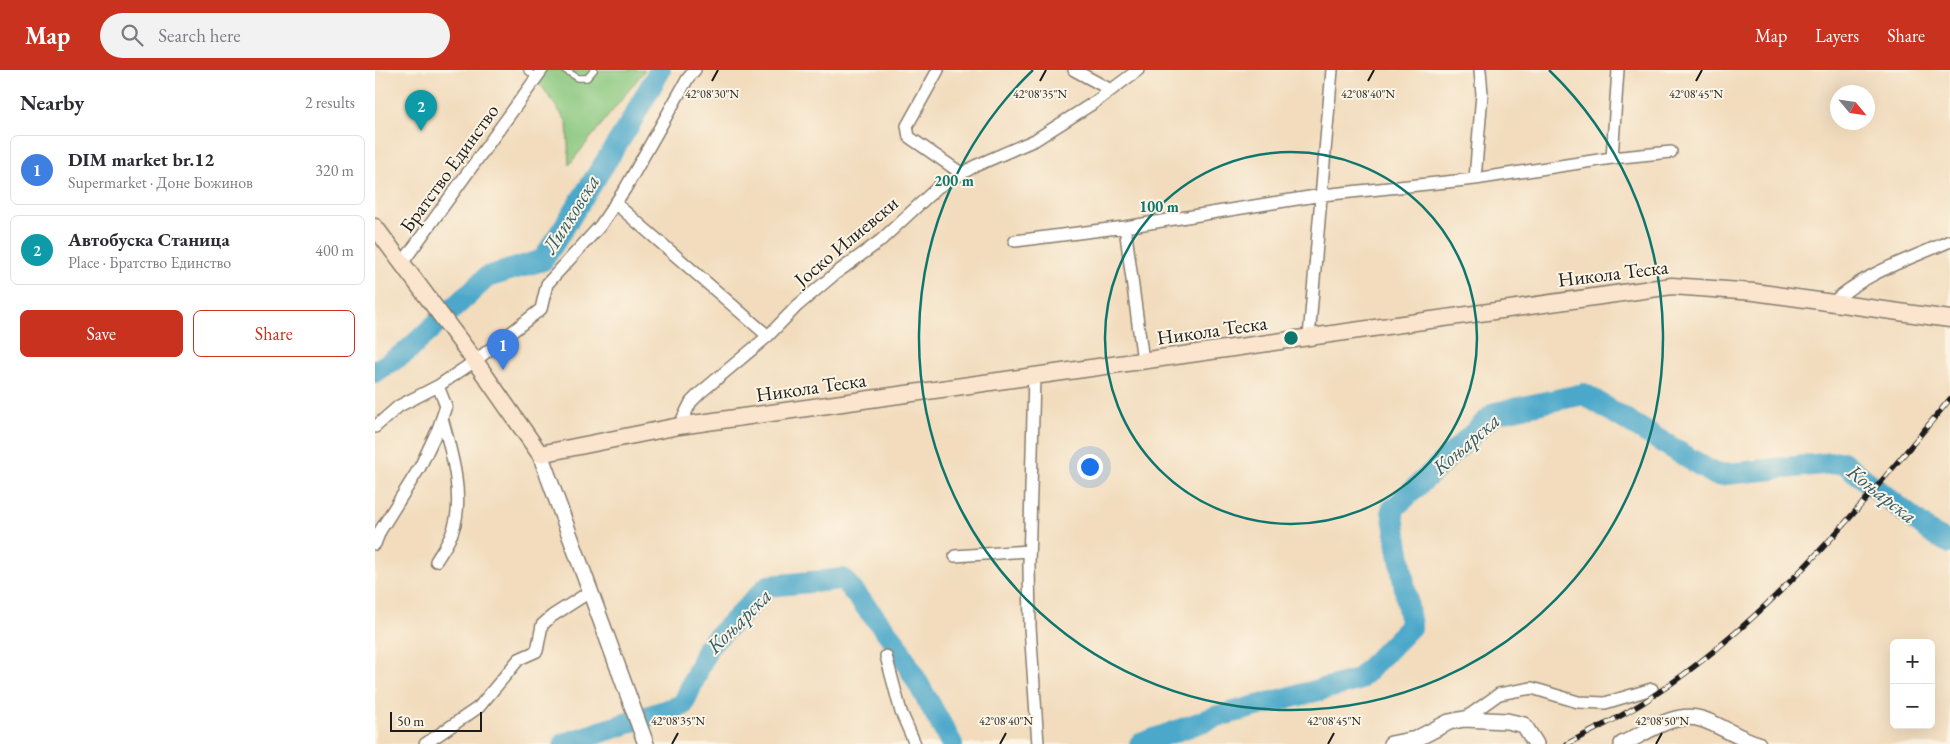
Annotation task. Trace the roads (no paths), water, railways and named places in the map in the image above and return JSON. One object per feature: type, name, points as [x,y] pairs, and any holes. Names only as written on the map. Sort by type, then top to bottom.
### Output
[{"type":"main road","points":[[375,227],[403,262],[453,335],[475,361],[541,454]]},
{"type":"main road","name":"Никола Теска","points":[[541,454],[679,426],[1672,286],[1754,292],[1950,319]]},
{"type":"street","points":[[375,427],[399,406],[438,386],[475,361],[541,309],[547,284],[600,226],[615,204],[688,78],[695,70]]},
{"type":"street","points":[[938,70],[907,126],[907,132],[909,138],[961,173]]},
{"type":"street","points":[[1074,70],[1111,90]]},
{"type":"street","name":"Јоско Илиевски","points":[[679,426],[691,402],[768,336],[797,306],[835,274],[880,241],[938,187],[961,173],[1035,140],[1138,70]]},
{"type":"street","points":[[1309,338],[1333,70]]},
{"type":"street","points":[[1475,179],[1482,94],[1480,70]]},
{"type":"street","points":[[1612,158],[1619,70]]},
{"type":"street","name":"Братство Единство","points":[[403,262],[539,74]]},
{"type":"street","points":[[1015,241],[1125,227],[1322,195],[1475,179],[1612,158],[1671,152]]},
{"type":"street","points":[[615,204],[768,336]]},
{"type":"street","points":[[1125,227],[1143,362]]},
{"type":"street","points":[[1832,304],[1846,290],[1865,279],[1950,241]]},
{"type":"street","points":[[1034,377],[1029,551],[1030,627],[1038,744]]},
{"type":"street","points":[[375,544],[381,531],[421,467],[446,406],[438,386]]},
{"type":"street","points":[[436,561],[454,529],[457,506],[453,456],[441,418]]},
{"type":"street","points":[[541,454],[646,744]]},
{"type":"street","points":[[955,556],[1029,551]]},
{"type":"street","points":[[425,744],[479,707],[519,659],[537,651],[542,625],[552,616],[591,591]]},
{"type":"street","points":[[886,656],[901,712],[915,744]]},
{"type":"street","points":[[1464,719],[1499,694],[1532,688],[1578,702],[1605,703],[1653,689]]},
{"type":"street","points":[[1622,744],[1680,716],[1702,719],[1728,733],[1758,744]]},
{"type":"street","points":[[1391,744],[1416,739],[1449,722],[1464,719],[1507,721],[1524,725],[1536,744]]},
{"type":"lane","points":[[527,70],[539,74]]},
{"type":"lane","points":[[565,70],[578,78],[587,78],[594,70]]},
{"type":"waterway","name":"Липковска","points":[[375,372],[406,352],[487,277],[543,260],[629,125],[660,70]]},
{"type":"waterway","name":"Коњарска","points":[[1140,744],[1218,716],[1358,680],[1411,626],[1392,510],[1495,413],[1584,394],[1716,475],[1843,462],[1934,535],[1950,543]]},
{"type":"waterway","name":"Коњарска","points":[[564,744],[683,705],[708,647],[768,586],[843,579],[895,642],[952,744]]},
{"type":"railway","points":[[1567,744],[1640,705],[1694,667],[1735,633],[1774,597],[1847,521],[1950,399]]},
{"type":"place","name":"Автобуска Станица","points":[[421,131]]},
{"type":"place","name":"DIM market br.12","points":[[503,370]]}]
